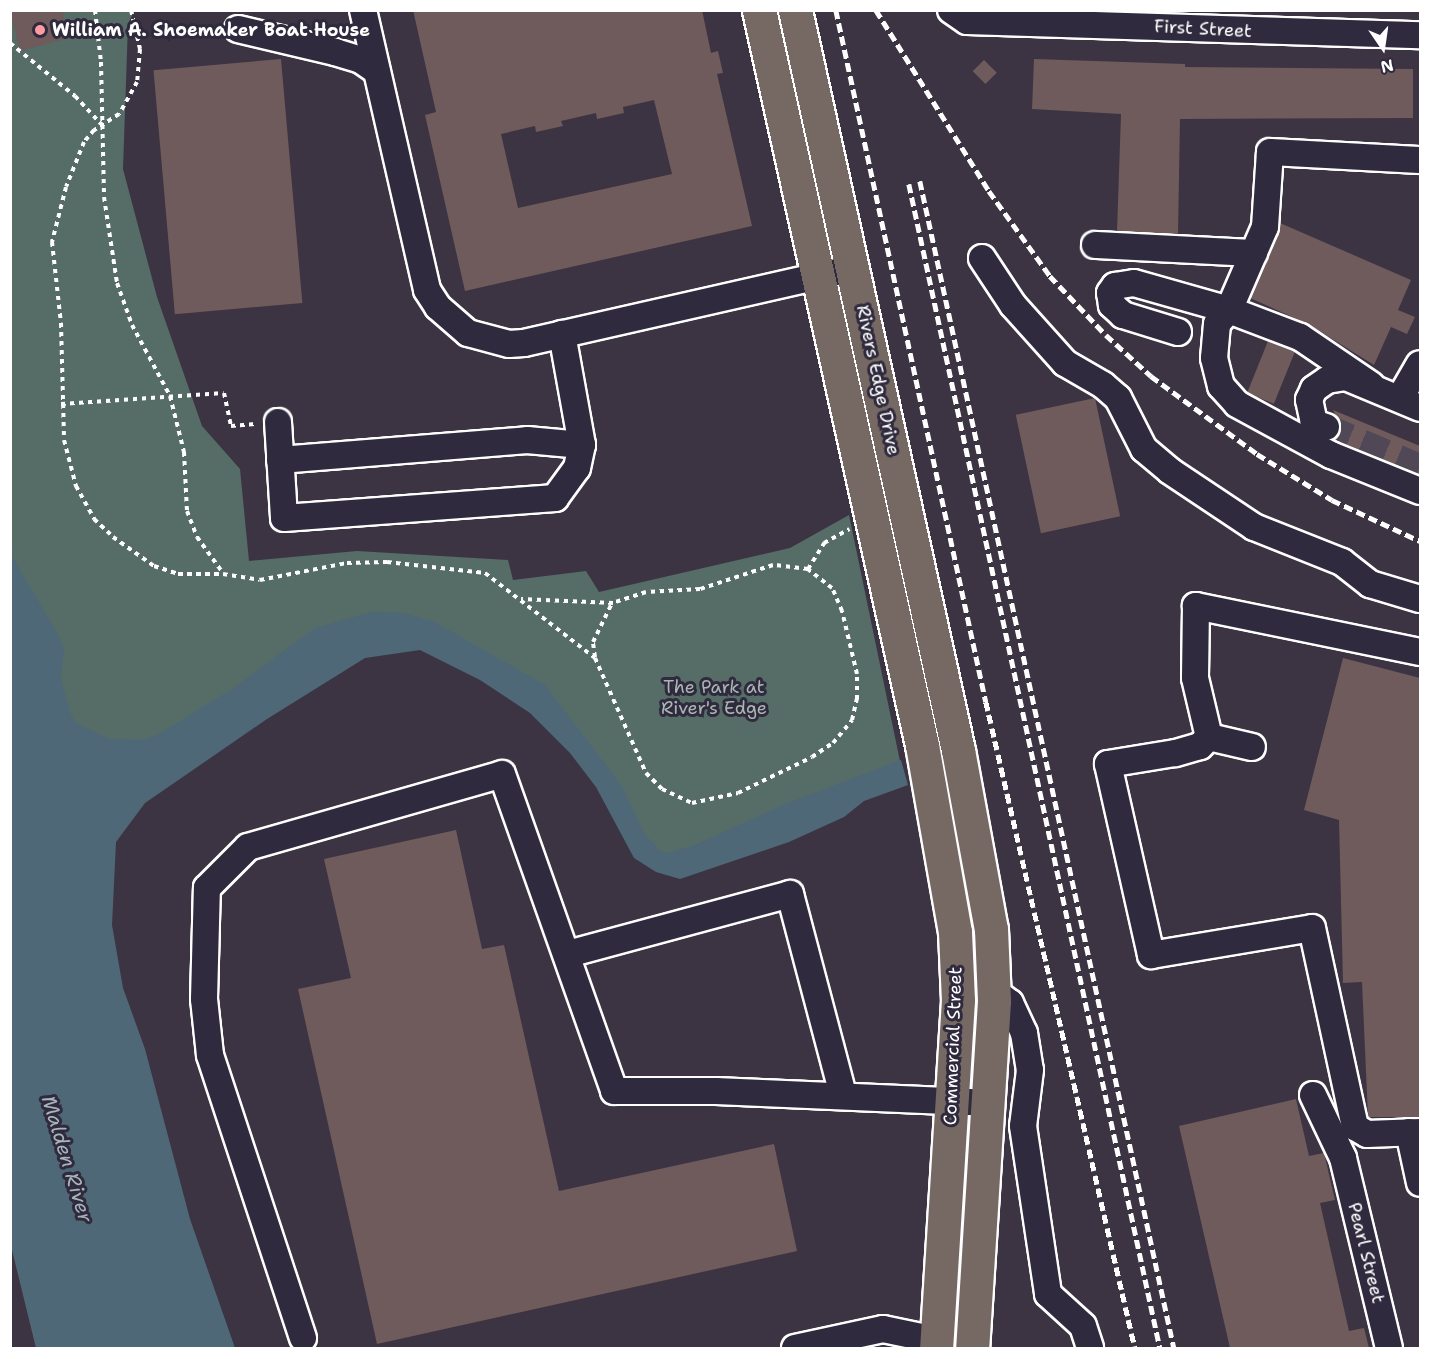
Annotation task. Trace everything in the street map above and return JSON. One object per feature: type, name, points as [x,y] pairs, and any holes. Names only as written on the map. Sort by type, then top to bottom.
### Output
[{"type":"main road","name":"Rivers Edge Drive","points":[[759,10],[922,745]]},
{"type":"main road","name":"Rivers Edge Drive","points":[[795,10],[958,750]]},
{"type":"main road","name":"Commercial Street","points":[[922,745],[955,932],[958,1000],[936,1344]]},
{"type":"main road","name":"Commercial Street","points":[[958,750],[989,918],[994,991],[972,1348]]},
{"type":"street","points":[[363,10],[421,271],[438,307],[468,333],[487,340],[524,343],[853,268]]},
{"type":"street","name":"First Street","points":[[951,11],[967,21],[1420,35]]},
{"type":"street","points":[[238,29],[335,52],[361,60],[377,71]]},
{"type":"street","points":[[1420,160],[1270,152],[1264,227],[1230,310],[1217,324],[1215,346],[1221,386],[1237,404],[1331,455],[1420,491]]},
{"type":"street","points":[[1095,245],[1254,253]]},
{"type":"street","points":[[982,258],[1013,305],[1065,363],[1104,385],[1118,398],[1144,450],[1170,471],[1254,527],[1342,562],[1370,584],[1420,598]]},
{"type":"street","points":[[1215,346],[1123,315],[1112,305],[1110,293],[1115,286],[1134,284],[1230,310],[1300,337],[1371,385]]},
{"type":"street","points":[[278,422],[284,518],[555,498],[577,468],[582,445],[562,334]]},
{"type":"street","points":[[1326,427],[1314,423],[1309,412],[1314,389],[1327,380],[1346,377],[1371,385],[1410,403],[1420,364]]},
{"type":"street","points":[[280,460],[527,440],[582,445]]},
{"type":"street","points":[[1209,737],[1195,678],[1196,606],[1420,652]]},
{"type":"street","points":[[1209,737],[1252,747]]},
{"type":"street","points":[[1209,737],[1200,746],[1175,753],[1108,764],[1151,956],[1312,928],[1355,1127],[1367,1134],[1415,1132],[1420,1182]]},
{"type":"street","points":[[303,1338],[210,1055],[204,999],[207,888],[248,846],[502,774],[568,954],[614,1091],[951,1098],[987,1102]]},
{"type":"street","points":[[568,954],[790,894],[843,1095]]},
{"type":"street","points":[[994,991],[1010,1003],[1024,1033],[1030,1070],[1023,1126],[1048,1294],[1083,1326],[1090,1348]]},
{"type":"street","name":"Pearl Street","points":[[1313,1095],[1343,1158],[1389,1348]]},
{"type":"street","points":[[795,1348],[833,1344],[883,1329],[936,1344]]},
{"type":"path","points":[[94,10],[101,62],[104,197],[117,283],[132,325],[170,396],[184,452],[187,511],[197,537],[223,574]]},
{"type":"path","points":[[131,10],[140,49],[137,82],[119,114],[101,124],[84,142],[75,162],[52,242],[61,323],[61,404],[64,440],[76,486],[94,519],[132,554],[154,566],[178,574],[223,574],[260,580],[346,563],[387,562],[485,573],[595,658]]},
{"type":"path","points":[[10,43],[22,56],[75,96],[101,124]]},
{"type":"path","points":[[61,404],[224,393],[231,426],[278,422]]},
{"type":"path","points":[[808,569],[818,550],[835,535],[873,522]]},
{"type":"path","points":[[521,599],[613,603],[646,592],[700,589],[773,565],[808,569],[832,588],[842,611],[856,674],[857,699],[852,720],[833,743],[812,757],[738,793],[692,803],[662,789],[642,765],[595,658],[593,642],[613,603]]},
{"type":"green space","name":"The Park at River's Edge","points":[[10,11],[134,11],[128,24],[123,169],[157,297],[202,426],[240,469],[249,561],[357,551],[508,560],[513,580],[586,571],[599,592],[790,548],[849,515],[901,766],[657,860],[614,784],[432,627],[145,746],[94,742],[69,726],[11,567]]},
{"type":"water","name":"Malden River","points":[[11,555],[59,636],[64,649],[61,678],[71,715],[76,723],[109,739],[142,740],[157,735],[232,689],[315,628],[372,612],[403,613],[433,621],[545,685],[622,786],[644,833],[660,851],[668,853],[695,845],[785,804],[901,760],[908,785],[864,801],[844,817],[789,842],[680,879],[656,872],[634,858],[596,787],[570,753],[530,713],[480,680],[420,650],[365,658],[267,719],[145,803],[116,842],[112,925],[123,988],[145,1049],[190,1219],[235,1348],[36,1348],[10,1242]]},
{"type":"building","name":"William A. Shoemaker Boat House","points":[[10,10],[62,10],[69,38],[20,51]]},
{"type":"building","points":[[413,10],[702,10],[711,53],[718,51],[723,73],[717,74],[752,226],[465,291],[425,115],[436,112]],"holes":[[[654,100],[672,174],[518,208],[501,134],[535,126],[536,132],[563,126],[561,121],[596,113],[597,119],[624,113],[623,107]]]},
{"type":"building","points":[[281,59],[302,303],[175,314],[153,70]]},
{"type":"building","points":[[1034,59],[1185,64],[1185,67],[1413,69],[1413,118],[1180,119],[1178,234],[1117,231],[1121,114],[1032,109]]},
{"type":"building","points":[[984,60],[997,73],[985,84],[973,71]]},
{"type":"building","points":[[1280,223],[1411,280],[1398,310],[1415,317],[1407,334],[1391,327],[1374,365],[1308,324],[1250,298]]},
{"type":"building","points":[[1268,341],[1295,352],[1274,404],[1247,393]]},
{"type":"building","points":[[1095,398],[1120,516],[1041,533],[1016,415]]},
{"type":"building","points":[[1333,410],[1420,446],[1420,475],[1334,439],[1341,425]]},
{"type":"building","points":[[1343,658],[1420,678],[1420,1117],[1368,1117],[1362,982],[1343,983],[1339,820],[1304,810]]},
{"type":"building","points":[[456,830],[482,949],[504,945],[559,1191],[774,1144],[797,1251],[377,1344],[298,989],[351,978],[324,859]]},
{"type":"building","points":[[1296,1099],[1309,1156],[1324,1153],[1335,1200],[1320,1203],[1349,1331],[1364,1328],[1369,1348],[1230,1348],[1179,1126]]},
{"type":"tunnel","points":[[1326,427],[1420,467]]},
{"type":"railway","points":[[836,10],[986,702],[1135,1348]]},
{"type":"railway","points":[[876,10],[989,191],[1050,276],[1106,335],[1151,376],[1257,454],[1332,500],[1420,541]]},
{"type":"railway","points":[[920,181],[1174,1348]]},
{"type":"railway","points":[[909,184],[1160,1348]]},
{"type":"place","name":"William A. Shoemaker Boat House","points":[[40,30]]}]
